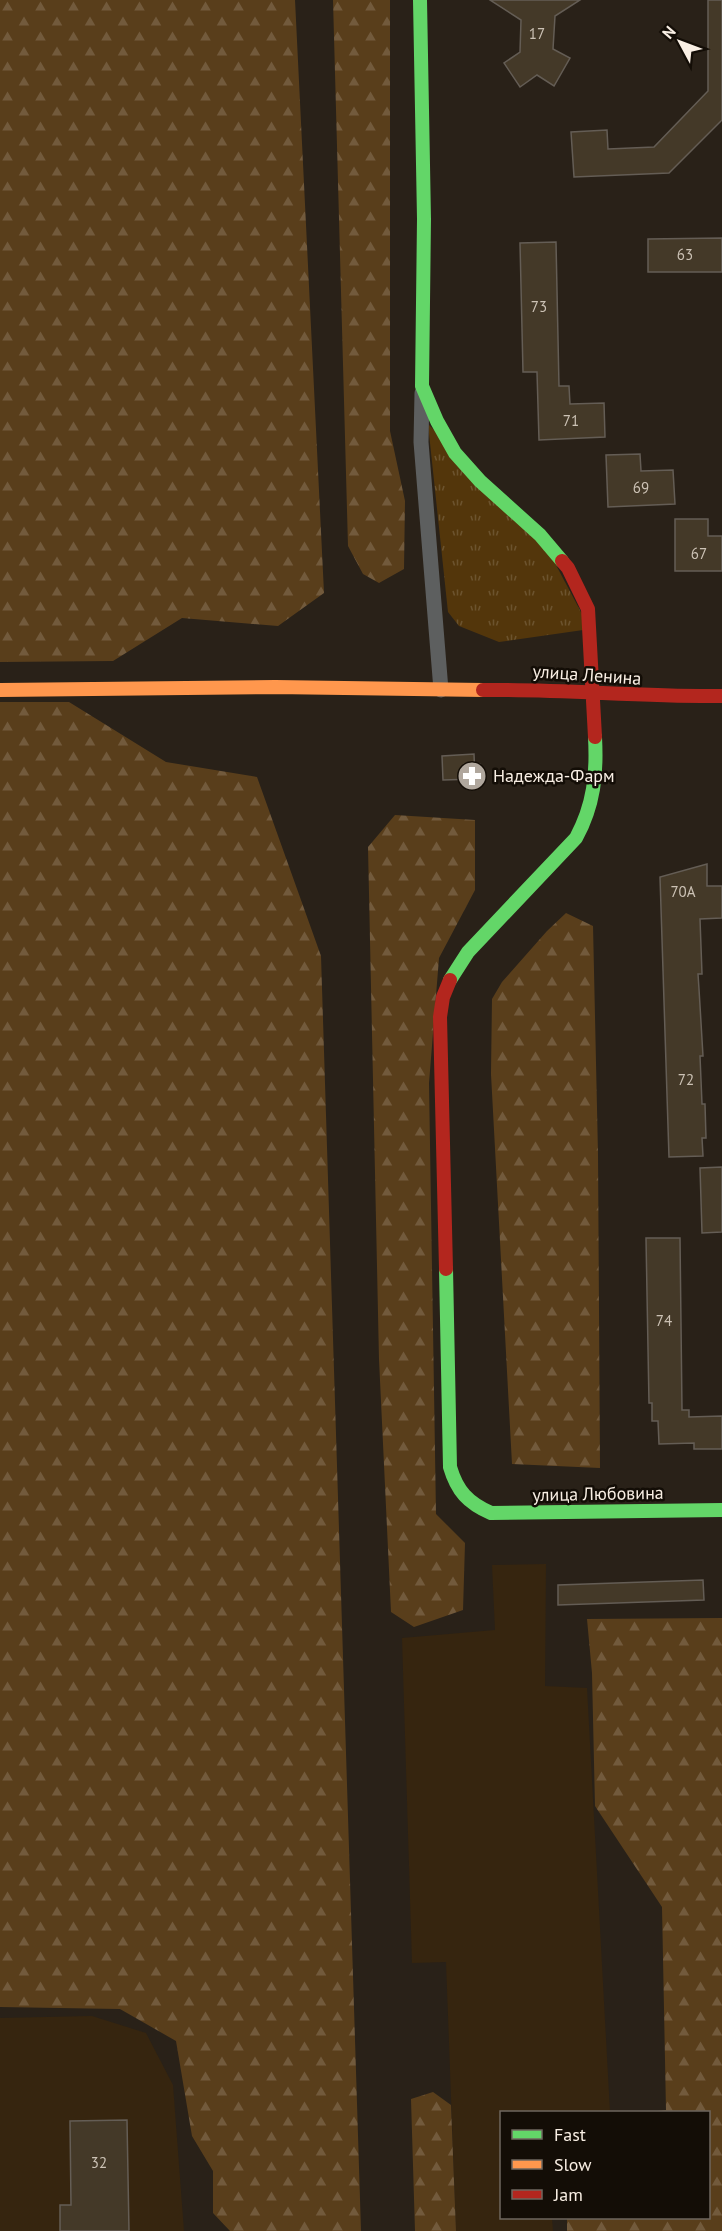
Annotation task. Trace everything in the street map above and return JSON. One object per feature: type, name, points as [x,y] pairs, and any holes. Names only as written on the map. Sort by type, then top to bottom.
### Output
[{"type":"street","points":[[420,0],[424,219],[421,442],[445,690]]},
{"type":"street","points":[[422,386],[436,421],[455,453],[480,482],[540,535],[568,568],[588,609],[593,693]]},
{"type":"street","name":"улица Ленина","points":[[0,690],[275,687],[534,689],[661,697],[722,696]]},
{"type":"street","name":"улица Любовина","points":[[593,693],[597,769],[587,818],[576,838],[468,952],[452,975],[443,997],[440,1017],[448,1446],[454,1484],[463,1497],[491,1513],[722,1510]]},
{"type":"shaded area","points":[[546,1564],[545,1686],[587,1688],[610,2111],[500,2111],[500,2219],[552,2219],[553,2231],[456,2231],[446,1962],[412,1963],[402,1638],[495,1630],[492,1565]]},
{"type":"shaded area","points":[[92,2016],[146,2033],[173,2085],[184,2231],[0,2231],[0,2018]]},
{"type":"green space","points":[[0,0],[295,0],[324,593],[278,626],[182,618],[113,661],[0,662]]},
{"type":"green space","points":[[333,0],[390,0],[390,431],[405,501],[404,569],[379,583],[363,574],[348,546]]},
{"type":"green space","points":[[428,424],[540,535],[590,629],[499,642],[459,626],[448,612]]},
{"type":"green space","points":[[0,702],[69,702],[166,762],[257,777],[321,956],[361,2231],[230,2231],[213,2213],[213,2171],[192,2136],[176,2041],[120,2009],[0,2007]]},
{"type":"green space","points":[[395,815],[475,820],[475,890],[439,958],[429,1083],[436,1514],[465,1543],[463,1610],[414,1627],[391,1612],[379,1359],[368,847]]},
{"type":"green space","points":[[566,913],[593,926],[598,1154],[600,1468],[512,1464],[491,1074],[492,999],[502,982]]},
{"type":"green space","points":[[722,1618],[722,2231],[567,2231],[567,2219],[710,2219],[710,2111],[658,2111],[666,2110],[662,1907],[595,1806],[592,1673],[587,1619]]},
{"type":"green space","points":[[433,2092],[451,2105],[456,2231],[415,2231],[411,2099]]},
{"type":"building","points":[[490,0],[580,0],[555,16],[553,49],[570,58],[554,86],[537,75],[520,87],[504,63],[520,52],[521,20]]},
{"type":"building","points":[[708,0],[722,0],[722,120],[669,173],[574,177],[571,132],[607,130],[608,149],[654,147],[708,91]]},
{"type":"building","points":[[722,238],[722,272],[648,272],[648,239]]},
{"type":"building","points":[[556,242],[559,386],[569,386],[570,404],[604,403],[605,437],[539,440],[537,372],[523,372],[520,243]]},
{"type":"building","points":[[640,454],[641,471],[673,470],[675,504],[608,507],[606,455]]},
{"type":"building","points":[[675,519],[708,519],[708,536],[722,536],[722,571],[675,571]]},
{"type":"building","points":[[474,754],[475,779],[443,780],[442,756]]},
{"type":"building","points":[[707,864],[707,886],[722,886],[722,918],[700,919],[702,974],[698,974],[703,1056],[700,1056],[706,1138],[702,1138],[703,1156],[669,1157],[660,877]]},
{"type":"building","points":[[722,1167],[722,1232],[702,1233],[700,1168]]},
{"type":"building","points":[[646,1238],[680,1238],[682,1410],[689,1410],[689,1417],[722,1416],[722,1449],[694,1449],[694,1443],[659,1444],[658,1421],[652,1421],[652,1403],[649,1403]]},
{"type":"building","points":[[703,1580],[704,1600],[558,1605],[558,1585]]},
{"type":"building","points":[[127,2120],[129,2231],[60,2231],[60,2205],[71,2205],[70,2121]]},
{"type":"traffic: fast","points":[[420,0],[424,219],[422,386],[437,421],[455,453],[480,481],[540,535],[562,561]]},
{"type":"traffic: fast","points":[[450,980],[468,952],[576,838],[587,814],[593,789],[595,737]]},
{"type":"traffic: fast","points":[[446,1269],[450,1467],[464,1495],[491,1513],[722,1510]]},
{"type":"traffic: slow","points":[[0,690],[275,687],[483,690]]},
{"type":"traffic: jam","points":[[562,561],[568,568],[588,609],[595,737]]},
{"type":"traffic: jam","points":[[483,690],[722,696]]},
{"type":"traffic: jam","points":[[446,1269],[440,1017],[443,997],[450,980]]},
{"type":"place","name":"Надежда-Фарм","points":[[472,776]]}]
